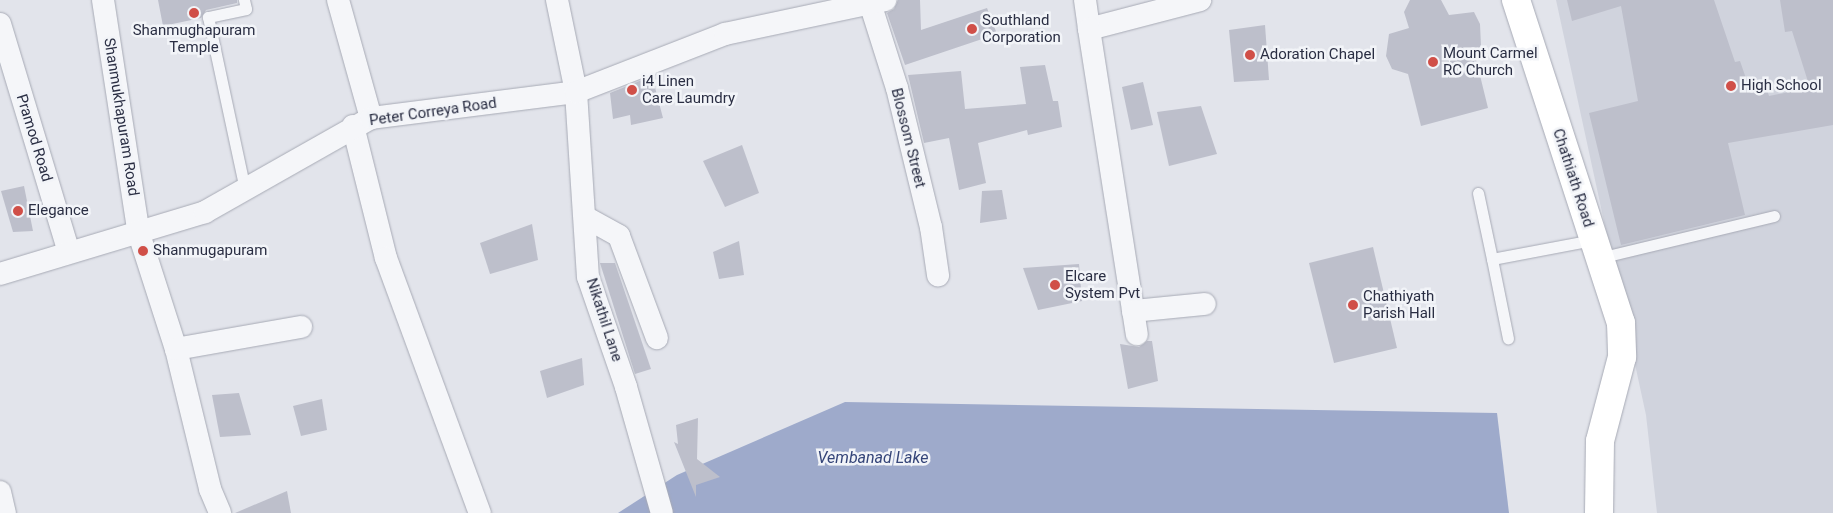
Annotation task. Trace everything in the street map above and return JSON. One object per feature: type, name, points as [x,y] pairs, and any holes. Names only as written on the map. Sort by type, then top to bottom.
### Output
[{"type":"main road","name":"Chathiath Road","points":[[1516,0],[1620,323],[1622,357],[1600,441],[1605,507]]},
{"type":"street","name":"Shanmukhapuram Road","points":[[103,0],[139,234],[176,348],[210,490],[220,513]]},
{"type":"street","points":[[338,0],[386,258],[480,513]]},
{"type":"street","name":"Nikathil Lane","points":[[557,0],[576,92],[588,277],[626,387],[662,513]]},
{"type":"street","points":[[1085,0],[1137,334]]},
{"type":"street","points":[[1089,30],[1200,0]]},
{"type":"street","name":"Peter Correya Road","points":[[0,274],[69,252],[139,234],[205,212],[362,122],[576,92],[725,34],[877,2]]},
{"type":"street","name":"Blossom Street","points":[[877,2],[931,227],[938,275]]},
{"type":"street","name":"Pramod Road","points":[[0,24],[69,252]]},
{"type":"street","points":[[585,217],[619,236],[656,338]]},
{"type":"street","points":[[1134,311],[1205,304]]},
{"type":"street","points":[[176,348],[301,327]]},
{"type":"street","points":[[0,492],[5,513]]},
{"type":"lane","points":[[244,0],[246,9],[208,17],[245,189]]},
{"type":"lane","points":[[1478,193],[1508,338]]},
{"type":"lane","points":[[1492,259],[1596,249],[1774,216]]},
{"type":"shaded area","points":[[1556,0],[1833,0],[1833,513],[1657,513],[1646,415]]},
{"type":"water","name":"Vembanad Lake","points":[[845,402],[1497,413],[1509,513],[618,513],[677,475]]},
{"type":"building","name":"Shanmughapuram Temple","points":[[158,0],[237,0],[237,3],[206,10],[201,18],[163,26]]},
{"type":"building","points":[[898,0],[920,0],[921,30],[987,8],[997,34],[905,65],[887,13],[894,9]]},
{"type":"building","name":"Mount Carmel RC Church","points":[[1410,0],[1441,0],[1449,15],[1474,12],[1480,24],[1481,46],[1475,55],[1488,108],[1421,126],[1408,74],[1392,69],[1386,56],[1389,34],[1409,28],[1404,12]]},
{"type":"building","points":[[1567,0],[1714,0],[1735,62],[1740,61],[1749,87],[1765,84],[1769,96],[1810,88],[1792,31],[1785,32],[1780,0],[1833,0],[1833,125],[1728,143],[1745,215],[1621,245],[1589,113],[1638,101],[1621,6],[1572,21]]},
{"type":"building","name":"Adoration Chapel","points":[[1265,25],[1269,80],[1234,82],[1229,30]]},
{"type":"building","points":[[1045,65],[1053,101],[1058,101],[1062,127],[1028,135],[1027,130],[978,143],[986,183],[959,190],[949,138],[924,143],[908,75],[961,71],[965,109],[1026,104],[1020,67]]},
{"type":"building","name":"i4 Linen Care Laumdry","points":[[652,76],[663,118],[631,125],[630,115],[613,119],[610,93]]},
{"type":"building","points":[[1143,82],[1153,125],[1131,130],[1122,87]]},
{"type":"building","points":[[1201,106],[1217,154],[1169,166],[1157,112]]},
{"type":"building","points":[[742,145],[759,193],[725,207],[703,161]]},
{"type":"building","name":"Elegance","points":[[24,186],[33,231],[13,232],[1,191]]},
{"type":"building","points":[[1002,190],[1007,219],[980,223],[982,191]]},
{"type":"building","points":[[532,224],[538,260],[490,274],[480,243]]},
{"type":"building","points":[[739,241],[744,275],[719,279],[713,252]]},
{"type":"building","name":"Chathiyath Parish Hall","points":[[1373,247],[1397,348],[1334,363],[1309,263]]},
{"type":"building","points":[[600,263],[615,263],[651,369],[635,374]]},
{"type":"building","name":"Elcare System Pvt","points":[[1079,264],[1082,301],[1038,310],[1023,268]]},
{"type":"building","points":[[1147,341],[1152,341],[1158,381],[1128,389],[1120,344],[1139,347]]},
{"type":"building","points":[[582,358],[584,385],[547,398],[540,371]]},
{"type":"building","points":[[239,393],[251,435],[220,437],[212,395]]},
{"type":"building","points":[[322,399],[327,430],[301,436],[293,406]]},
{"type":"building","points":[[698,418],[697,459],[720,477],[696,485],[696,497],[674,442],[678,444],[676,425]]},
{"type":"building","points":[[287,491],[291,513],[235,513]]},
{"type":"place","name":"Shanmughapuram Temple","points":[[194,13]]},
{"type":"place","name":"Southland Corporation","points":[[972,29]]},
{"type":"place","name":"Adoration Chapel","points":[[1250,55]]},
{"type":"place","name":"Mount Carmel RC Church","points":[[1433,62]]},
{"type":"place","name":"High School","points":[[1731,86]]},
{"type":"place","name":"i4 Linen Care Laumdry","points":[[632,90]]},
{"type":"place","name":"Elegance","points":[[18,211]]},
{"type":"place","name":"Shanmugapuram","points":[[143,251]]},
{"type":"place","name":"Elcare System Pvt","points":[[1055,285]]},
{"type":"place","name":"Chathiyath Parish Hall","points":[[1353,305]]}]
